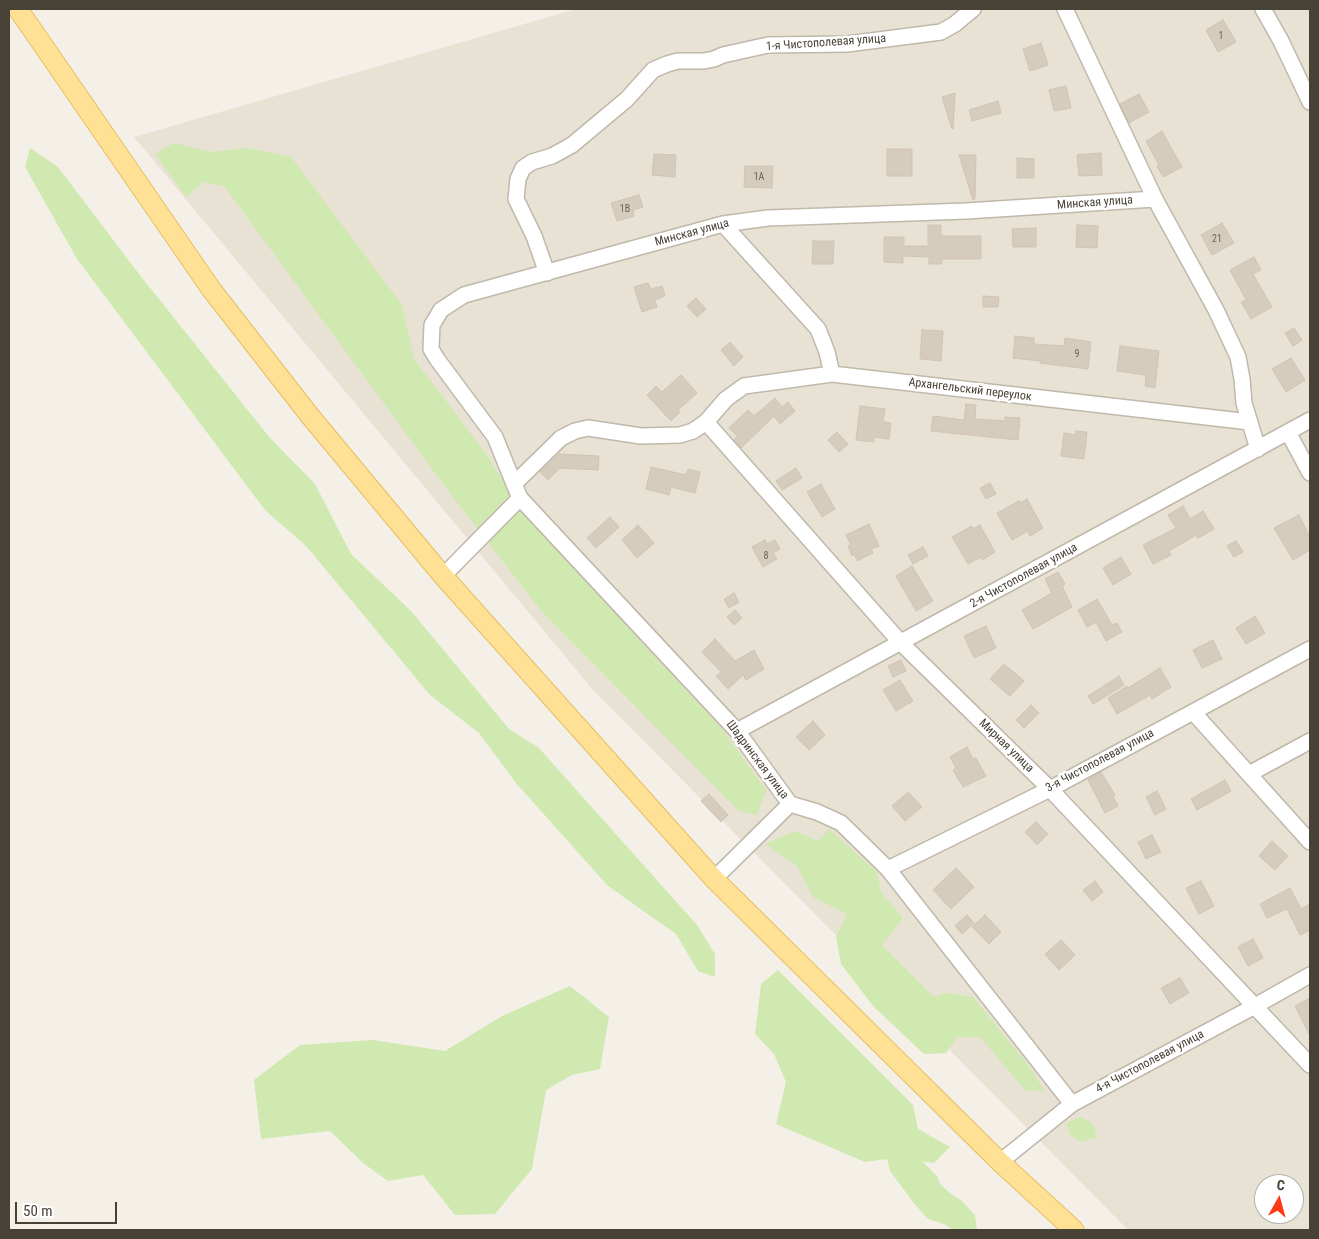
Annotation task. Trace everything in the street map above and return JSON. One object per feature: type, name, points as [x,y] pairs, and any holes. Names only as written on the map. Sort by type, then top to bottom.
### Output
[{"type":"main road","points":[[18,9],[211,289],[310,416],[443,576],[714,879],[1000,1162],[1074,1230]]},
{"type":"street","name":"1-я Чистополевая улица","points":[[547,273],[534,236],[516,200],[518,179],[523,168],[532,162],[552,156],[572,145],[627,99],[653,70],[678,61],[714,59],[723,55],[768,46],[847,44],[941,32],[956,24],[972,9]]},
{"type":"street","name":"Минская улица","points":[[1065,9],[1155,199],[1216,310],[1238,357],[1244,402],[1258,449]]},
{"type":"street","points":[[1263,9],[1281,41],[1310,102]]},
{"type":"street","name":"Минская улица","points":[[514,484],[495,437],[437,359],[431,348],[432,325],[441,310],[464,295],[723,224],[768,218],[966,212],[1155,199]]},
{"type":"street","points":[[723,224],[818,329],[827,352],[832,374]]},
{"type":"street","name":"Архангельский переулок","points":[[514,484],[562,438],[575,431],[588,428],[641,436],[680,435],[693,432],[706,422],[726,399],[744,386],[832,374],[1250,422]]},
{"type":"street","name":"2-я Чистополевая улица","points":[[738,731],[1310,420]]},
{"type":"street","name":"Мирная улица","points":[[706,422],[901,644],[1050,789],[1310,1065]]},
{"type":"street","points":[[1288,432],[1310,473]]},
{"type":"street","name":"Шадринская улица","points":[[514,484],[520,498],[738,731],[790,804],[817,812],[841,824],[888,869],[1072,1104]]},
{"type":"street","points":[[443,576],[520,498]]},
{"type":"street","name":"3-я Чистополевая улица","points":[[888,869],[1050,789],[1310,649]]},
{"type":"street","points":[[1193,712],[1310,842]]},
{"type":"street","points":[[1249,774],[1310,741]]},
{"type":"street","points":[[714,879],[790,804]]},
{"type":"street","name":"4-я Чистополевая улица","points":[[1000,1162],[1072,1104],[1310,975]]},
{"type":"shaded area","points":[[576,9],[1310,9],[1310,1230],[1128,1230],[593,690],[134,137]]},
{"type":"green space","points":[[174,143],[211,152],[248,148],[291,157],[402,305],[414,359],[487,455],[524,515],[722,729],[766,790],[757,815],[739,811],[543,613],[452,496],[224,186],[204,182],[186,197],[155,154]]},
{"type":"green space","points":[[30,148],[58,167],[139,274],[270,438],[315,484],[351,554],[411,611],[509,729],[538,747],[697,925],[715,954],[715,977],[698,971],[676,934],[608,886],[516,783],[479,733],[430,695],[306,546],[265,510],[77,259],[25,167]]},
{"type":"green space","points":[[829,829],[877,872],[881,892],[903,918],[882,945],[934,997],[947,993],[973,997],[1031,1069],[1045,1092],[1025,1090],[980,1037],[957,1037],[946,1053],[924,1054],[873,1006],[841,964],[836,937],[847,914],[813,897],[797,866],[765,844],[795,831],[818,841]]},
{"type":"green space","points":[[778,970],[913,1105],[918,1129],[950,1147],[934,1163],[922,1161],[937,1176],[940,1184],[961,1200],[975,1215],[977,1230],[953,1230],[944,1224],[928,1219],[890,1171],[887,1159],[865,1162],[776,1124],[786,1082],[774,1054],[755,1034],[761,984]]},
{"type":"green space","points":[[570,986],[609,1017],[600,1069],[572,1075],[546,1090],[532,1169],[495,1214],[455,1215],[423,1175],[388,1181],[363,1163],[330,1131],[261,1139],[254,1080],[300,1045],[373,1040],[445,1051],[502,1016]]},
{"type":"green space","points":[[1080,1117],[1093,1124],[1097,1137],[1081,1142],[1070,1135],[1066,1123]]},
{"type":"building","points":[[1223,20],[1236,42],[1218,52],[1206,30]]},
{"type":"building","points":[[1041,43],[1048,65],[1030,71],[1023,49]]},
{"type":"building","points":[[1066,86],[1071,108],[1054,111],[1049,90]]},
{"type":"building","points":[[955,93],[953,129],[952,129],[942,97]]},
{"type":"building","points":[[1139,94],[1149,112],[1129,123],[1120,104]]},
{"type":"building","points":[[998,101],[1001,113],[972,121],[969,110]]},
{"type":"building","points":[[1162,131],[1182,167],[1163,177],[1157,166],[1159,165],[1146,141]]},
{"type":"building","points":[[887,149],[912,149],[912,176],[887,176]]},
{"type":"building","points":[[1101,153],[1102,175],[1079,176],[1077,155]]},
{"type":"building","points":[[654,154],[676,155],[675,177],[652,175]]},
{"type":"building","points":[[959,155],[976,155],[975,199],[973,200]]},
{"type":"building","points":[[1017,158],[1034,159],[1034,178],[1017,178]]},
{"type":"building","points":[[745,166],[773,166],[772,188],[744,187]]},
{"type":"building","points":[[639,195],[643,207],[633,210],[634,216],[617,221],[611,203]]},
{"type":"building","points":[[1222,223],[1234,243],[1212,255],[1201,235]]},
{"type":"building","points":[[928,225],[941,225],[941,236],[981,236],[981,259],[942,259],[942,264],[929,264],[929,257],[903,256],[903,263],[884,262],[884,237],[904,237],[904,246],[928,246]]},
{"type":"building","points":[[1077,225],[1098,226],[1097,248],[1076,247]]},
{"type":"building","points":[[1036,228],[1036,247],[1013,247],[1012,229]]},
{"type":"building","points":[[813,241],[834,241],[833,264],[812,264]]},
{"type":"building","points":[[1254,257],[1261,270],[1253,274],[1272,307],[1251,319],[1241,302],[1246,300],[1230,270]]},
{"type":"building","points":[[648,283],[651,289],[662,286],[665,296],[655,300],[657,307],[642,312],[634,287]]},
{"type":"building","points":[[983,296],[999,297],[998,307],[983,307]]},
{"type":"building","points":[[696,298],[706,309],[697,317],[687,306]]},
{"type":"building","points":[[1294,328],[1302,340],[1293,346],[1285,333]]},
{"type":"building","points":[[922,330],[943,331],[941,361],[920,359]]},
{"type":"building","points":[[1015,336],[1034,338],[1034,344],[1064,346],[1065,338],[1091,342],[1088,369],[1013,358]]},
{"type":"building","points":[[730,342],[743,357],[734,366],[721,350]]},
{"type":"building","points":[[1120,346],[1159,351],[1155,388],[1145,386],[1146,375],[1117,371]]},
{"type":"building","points":[[1291,358],[1305,380],[1286,392],[1272,369]]},
{"type":"building","points":[[681,375],[697,393],[678,410],[680,412],[671,421],[647,395],[656,386],[662,392]]},
{"type":"building","points":[[775,398],[782,407],[788,402],[795,411],[780,424],[774,416],[741,448],[734,440],[737,436],[729,428],[748,410],[754,416]]},
{"type":"building","points":[[966,404],[976,405],[975,419],[1005,421],[1005,417],[1020,418],[1018,440],[931,431],[933,416],[964,420]]},
{"type":"building","points":[[860,406],[885,409],[883,422],[891,423],[889,439],[874,437],[874,442],[856,440]]},
{"type":"building","points":[[1076,431],[1087,432],[1084,459],[1061,456],[1064,433],[1076,435]]},
{"type":"building","points":[[837,432],[848,444],[839,452],[828,440]]},
{"type":"building","points":[[559,454],[599,456],[598,470],[560,468],[548,480],[540,472]]},
{"type":"building","points":[[651,467],[686,475],[688,469],[700,472],[695,493],[671,487],[669,495],[646,489]]},
{"type":"building","points":[[796,468],[802,478],[782,490],[776,481]]},
{"type":"building","points":[[990,483],[996,494],[986,499],[980,488]]},
{"type":"building","points":[[821,484],[835,509],[822,517],[807,492]]},
{"type":"building","points":[[1027,499],[1043,528],[1030,536],[1028,531],[1012,540],[997,513],[1019,501],[1020,503]]},
{"type":"building","points":[[1183,506],[1190,519],[1203,511],[1214,529],[1198,538],[1196,535],[1169,551],[1171,555],[1153,564],[1143,545],[1176,528],[1168,515]]},
{"type":"building","points":[[1299,515],[1310,537],[1310,550],[1293,560],[1274,528]]},
{"type":"building","points":[[610,517],[619,527],[596,548],[587,538]]},
{"type":"building","points":[[869,524],[879,546],[871,549],[873,553],[857,561],[855,555],[852,556],[848,546],[851,545],[846,535]]},
{"type":"building","points":[[638,525],[654,543],[637,558],[622,540]]},
{"type":"building","points":[[980,525],[995,552],[982,560],[981,557],[968,564],[952,537],[972,526],[973,529]]},
{"type":"building","points":[[765,540],[767,544],[775,540],[780,549],[773,553],[777,559],[763,567],[752,547]]},
{"type":"building","points":[[1236,541],[1243,552],[1234,557],[1227,546]]},
{"type":"building","points":[[923,547],[928,556],[913,564],[908,555]]},
{"type":"building","points":[[1121,557],[1131,574],[1113,585],[1103,568]]},
{"type":"building","points":[[912,566],[933,601],[916,611],[896,576]]},
{"type":"building","points":[[1058,572],[1065,584],[1062,586],[1072,607],[1033,629],[1022,610],[1052,593],[1045,579]]},
{"type":"building","points":[[734,593],[739,602],[729,608],[724,599]]},
{"type":"building","points":[[1097,599],[1112,625],[1117,623],[1122,632],[1106,641],[1096,622],[1087,627],[1078,610]]},
{"type":"building","points":[[735,610],[742,618],[734,625],[727,617]]},
{"type":"building","points":[[1255,616],[1265,633],[1246,644],[1236,628]]},
{"type":"building","points":[[986,626],[996,648],[974,658],[964,636]]},
{"type":"building","points":[[715,639],[735,661],[754,650],[764,669],[746,680],[743,675],[728,689],[716,676],[721,672],[702,652]]},
{"type":"building","points":[[1213,640],[1222,659],[1202,668],[1193,650]]},
{"type":"building","points":[[901,660],[906,671],[893,677],[888,666]]},
{"type":"building","points":[[1004,664],[1024,681],[1010,696],[990,679]]},
{"type":"building","points":[[1160,668],[1171,687],[1152,699],[1150,695],[1117,714],[1108,698]]},
{"type":"building","points":[[1119,676],[1124,685],[1093,704],[1088,696]]},
{"type":"building","points":[[900,680],[913,701],[896,711],[883,690]]},
{"type":"building","points":[[1031,705],[1039,713],[1024,728],[1016,720]]},
{"type":"building","points":[[813,721],[825,735],[809,750],[796,737]]},
{"type":"building","points":[[967,747],[973,759],[976,758],[986,776],[963,787],[953,770],[956,768],[950,757]]},
{"type":"building","points":[[1101,772],[1115,795],[1113,796],[1118,806],[1105,813],[1088,780]]},
{"type":"building","points":[[1225,780],[1231,791],[1197,810],[1191,799]]},
{"type":"building","points":[[1157,791],[1166,809],[1155,815],[1146,797]]},
{"type":"building","points":[[908,792],[922,807],[905,821],[892,806]]},
{"type":"building","points":[[709,794],[728,815],[721,822],[701,801]]},
{"type":"building","points":[[1036,822],[1048,834],[1037,845],[1025,832]]},
{"type":"building","points":[[1152,835],[1161,852],[1146,859],[1138,842]]},
{"type":"building","points":[[1272,841],[1288,856],[1275,870],[1259,856]]},
{"type":"building","points":[[956,868],[974,887],[951,909],[933,890]]},
{"type":"building","points":[[1095,881],[1103,892],[1092,901],[1083,890]]},
{"type":"building","points":[[1201,881],[1214,906],[1199,914],[1186,888]]},
{"type":"building","points":[[1290,888],[1301,909],[1310,904],[1310,930],[1300,935],[1287,909],[1267,918],[1260,904]]},
{"type":"building","points":[[967,915],[974,923],[962,934],[955,926]]},
{"type":"building","points":[[985,915],[1001,932],[989,944],[972,927]]},
{"type":"building","points":[[1253,939],[1263,958],[1248,966],[1238,947]]},
{"type":"building","points":[[1061,940],[1075,955],[1059,970],[1045,954]]},
{"type":"building","points":[[1180,978],[1189,993],[1170,1004],[1161,988]]},
{"type":"building","points":[[1310,998],[1310,1036],[1295,1006]]}]
